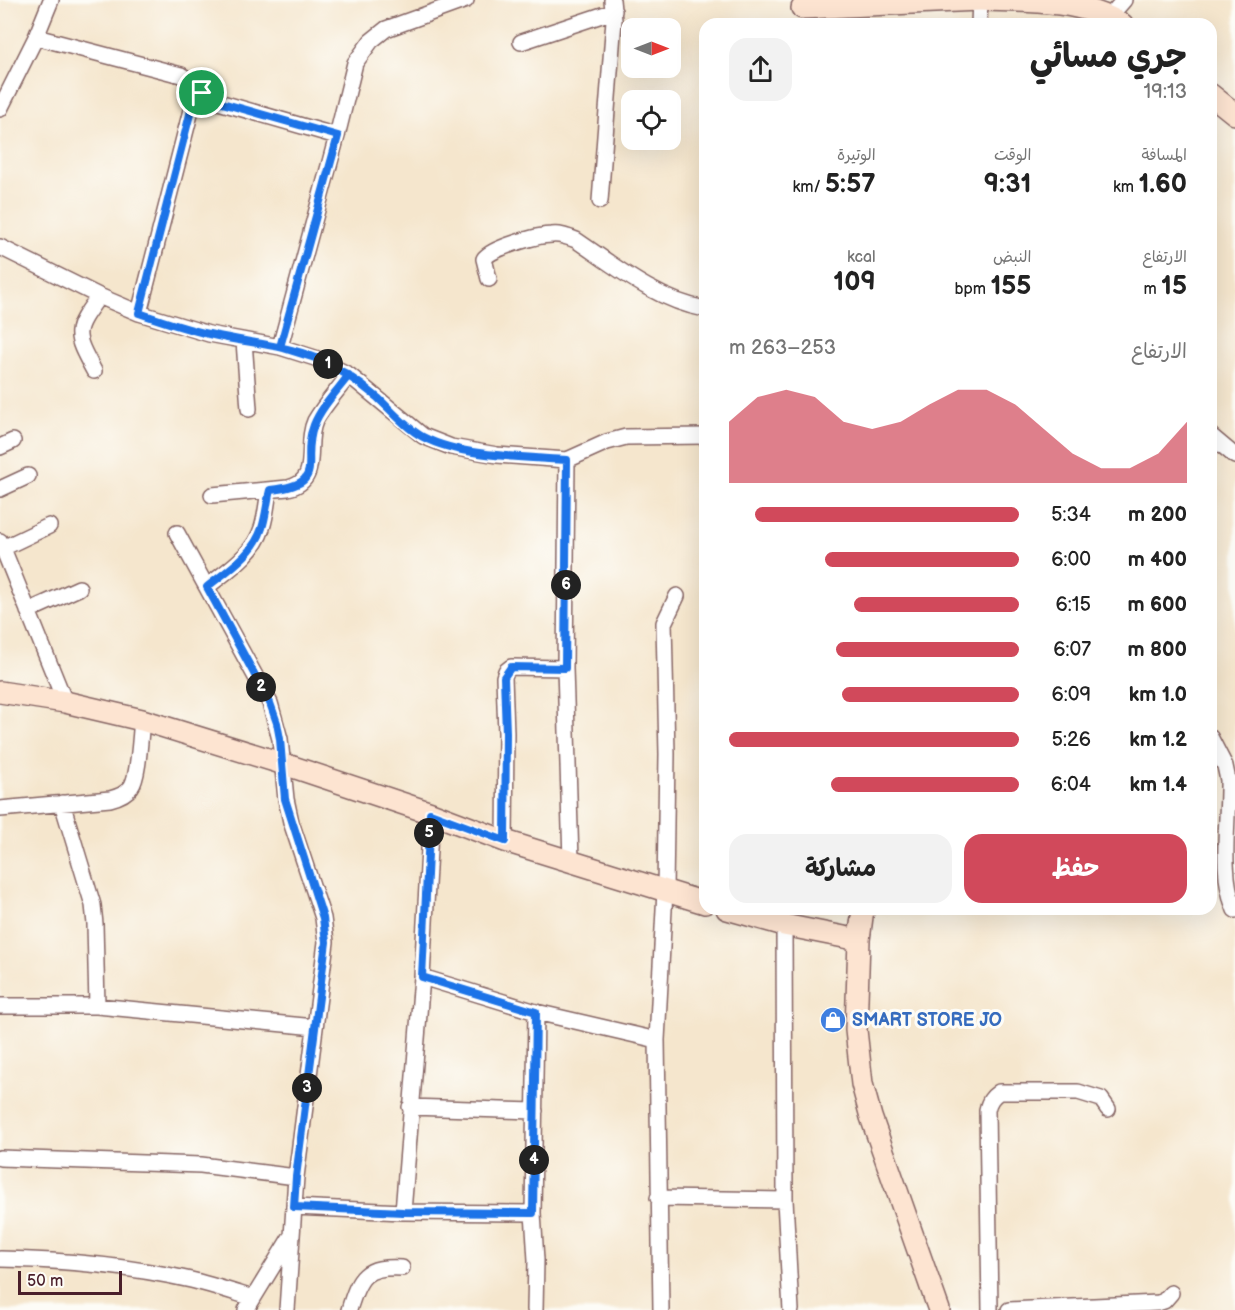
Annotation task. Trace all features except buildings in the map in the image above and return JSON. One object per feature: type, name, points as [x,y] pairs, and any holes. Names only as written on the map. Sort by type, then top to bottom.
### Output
[{"type":"street","points":[[0,109],[36,37],[51,0]]},
{"type":"street","points":[[280,347],[338,136],[355,63],[371,42],[386,29],[466,0]]},
{"type":"street","points":[[803,11],[980,0],[1064,2],[1119,13]]},
{"type":"street","points":[[979,18],[980,0]]},
{"type":"street","points":[[521,42],[613,5],[600,201]]},
{"type":"street","points":[[36,37],[181,75],[208,98],[215,101],[338,136]]},
{"type":"street","points":[[139,313],[197,87]]},
{"type":"street","points":[[1217,99],[1235,114]]},
{"type":"street","points":[[489,279],[484,259],[490,252],[536,237],[550,234],[562,235],[576,240],[658,294],[684,305],[699,308]]},
{"type":"street","points":[[0,247],[99,296],[139,313],[209,334],[280,347],[315,358],[349,375],[423,436],[451,447],[497,455],[567,460],[607,442],[626,437],[699,436]]},
{"type":"street","points":[[94,371],[79,343],[78,328],[99,296]]},
{"type":"street","points":[[244,341],[249,409]]},
{"type":"street","points":[[212,495],[294,487],[304,480],[310,468],[311,434],[315,421],[349,375]]},
{"type":"street","points":[[1217,441],[1235,456]]},
{"type":"street","points":[[567,460],[565,668],[571,861]]},
{"type":"street","points":[[0,489],[28,476]]},
{"type":"street","points":[[207,587],[243,557],[255,543],[263,526],[270,490]]},
{"type":"street","points":[[49,526],[1,545],[65,702]]},
{"type":"street","points":[[177,533],[270,703],[280,739],[285,799],[323,918],[326,942],[296,1177],[287,1310]]},
{"type":"street","points":[[28,611],[79,588]]},
{"type":"street","points":[[661,1310],[657,1040],[665,891],[667,754],[664,623],[677,596]]},
{"type":"street","points":[[505,841],[504,677],[511,667],[565,668]]},
{"type":"street","points":[[0,692],[65,702],[142,720],[430,813],[505,841],[699,901]]},
{"type":"street","points":[[0,809],[117,798],[128,791],[135,777],[142,720]]},
{"type":"street","points":[[1217,751],[1225,766],[1228,780],[1227,871],[1228,887],[1235,910]]},
{"type":"street","points":[[63,803],[93,904],[98,1006]]},
{"type":"street","points":[[403,1212],[422,977],[430,813]]},
{"type":"street","points":[[757,915],[859,940]]},
{"type":"street","points":[[862,915],[859,940],[856,1030],[862,1084],[871,1117],[939,1310]]},
{"type":"street","points":[[772,918],[791,1310]]},
{"type":"street","points":[[422,977],[536,1012],[657,1040]]},
{"type":"street","points":[[0,1006],[98,1006],[315,1028]]},
{"type":"street","points":[[535,1310],[536,1260],[533,1213],[536,1012]]},
{"type":"street","points":[[990,1310],[987,1110],[992,1097],[999,1092],[1078,1092],[1101,1099],[1108,1109]]},
{"type":"street","points":[[410,1107],[535,1111]]},
{"type":"street","points":[[0,1158],[201,1165],[296,1177]]},
{"type":"street","points":[[658,1198],[785,1200]]},
{"type":"street","points":[[294,1207],[403,1212],[533,1213]]},
{"type":"street","points":[[0,1259],[50,1261],[130,1269],[192,1280],[250,1304],[291,1235]]},
{"type":"street","points":[[349,1310],[356,1286],[368,1272],[385,1267],[402,1268]]},
{"type":"street","points":[[1009,1310],[1124,1307],[1158,1303],[1164,1301],[1171,1293]]},
{"type":"place","name":"SMART STORE JO","points":[[833,1020]]},
{"type":"route","points":[[202,93],[197,87],[139,313],[173,325],[298,351],[315,358],[349,375],[423,436],[451,447],[497,455],[567,460],[565,668],[511,667],[506,671],[504,677],[505,841],[430,813],[422,977],[536,1012],[533,1213],[403,1212],[294,1207],[326,942],[323,918],[285,799],[280,739],[270,703],[207,587],[250,551],[263,526],[270,490],[294,487],[304,480],[310,468],[311,434],[315,421],[349,375],[298,351],[280,347],[338,136],[215,101],[202,93]]}]
